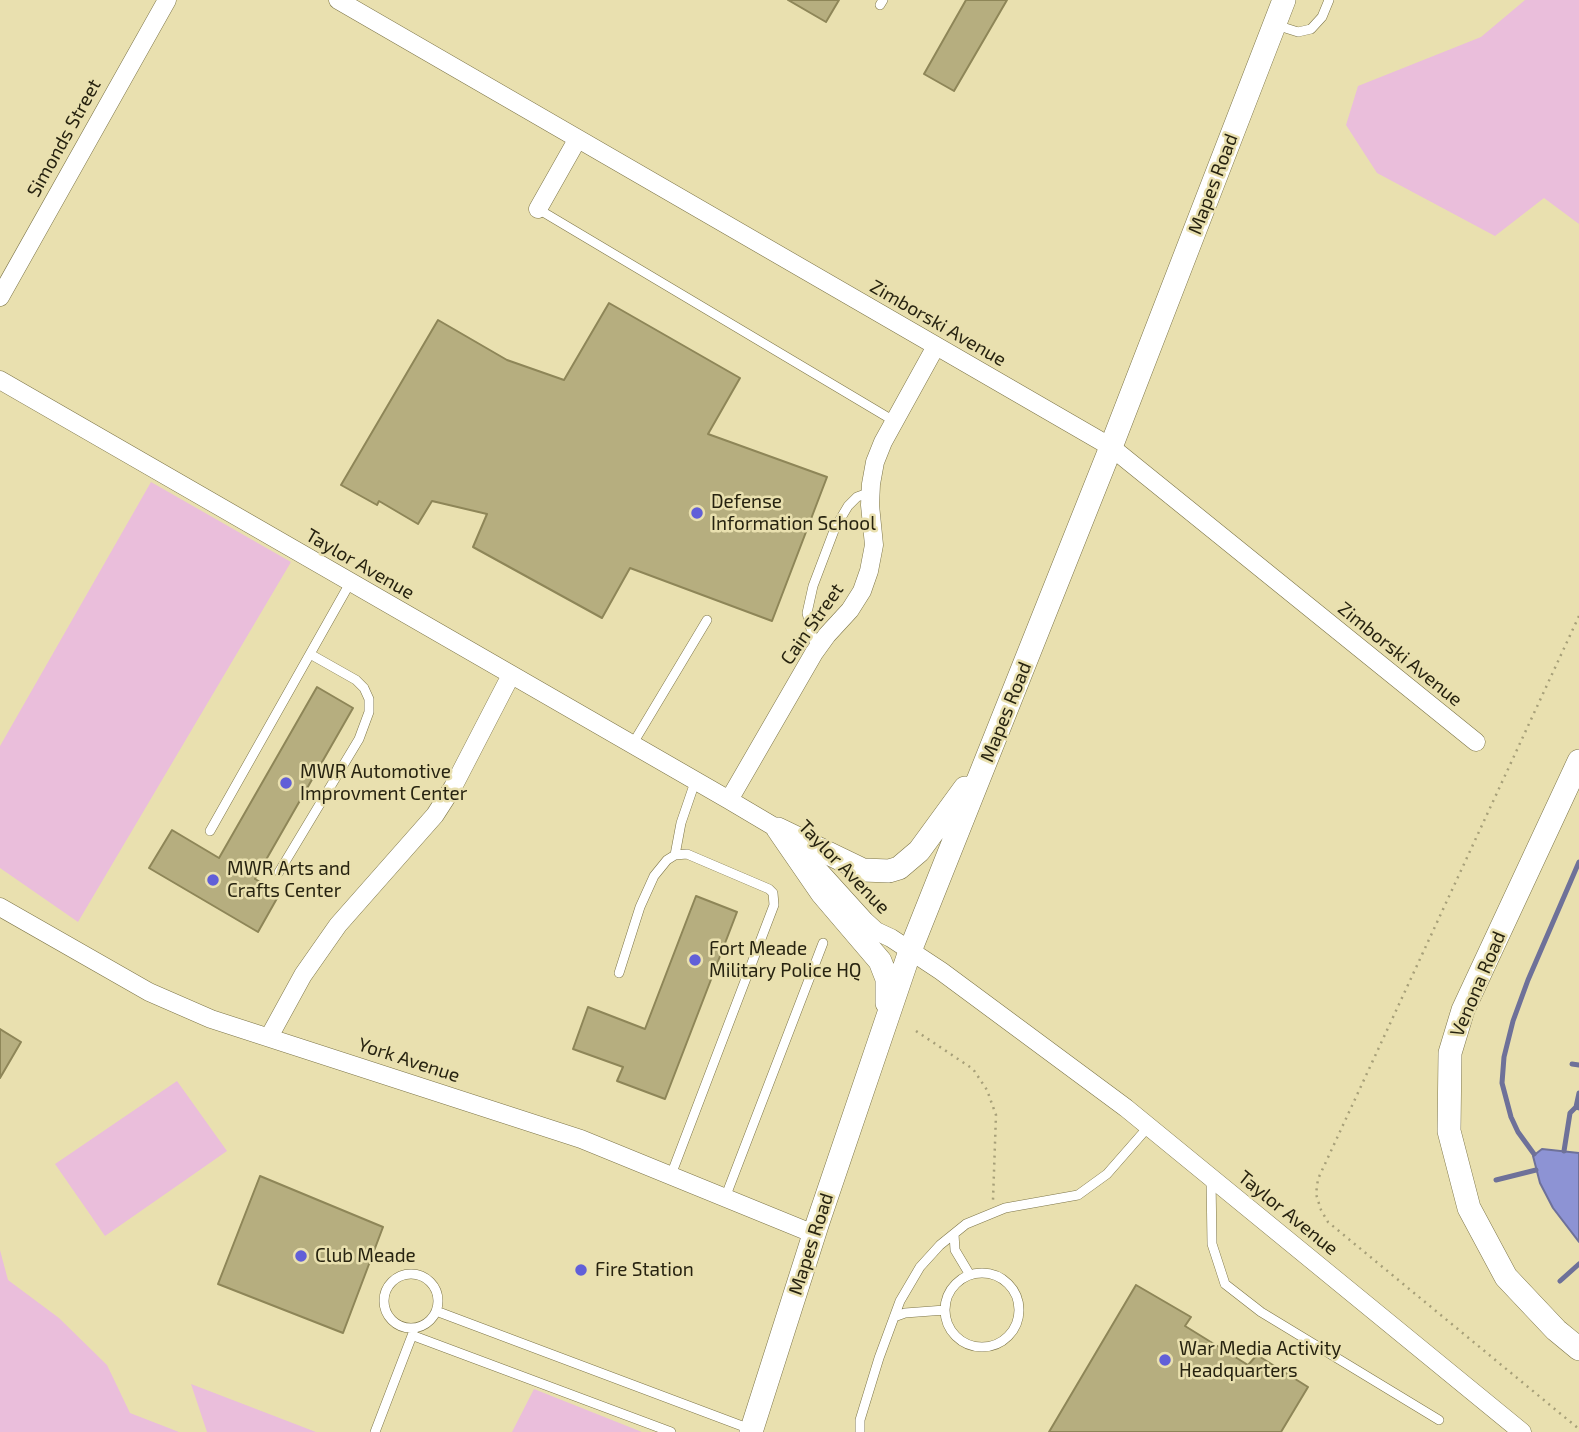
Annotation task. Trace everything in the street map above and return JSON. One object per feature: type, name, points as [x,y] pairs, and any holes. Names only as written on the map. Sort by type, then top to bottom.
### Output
[{"type":"street","name":"Simonds Street","points":[[0,297],[167,0]]},
{"type":"street","name":"Zimborski Avenue","points":[[338,0],[1111,447],[1476,742]]},
{"type":"street","name":"Mapes Road","points":[[751,1431],[814,1234],[910,951],[1111,447],[1284,0]]},
{"type":"street","points":[[538,209],[578,140]]},
{"type":"street","name":"Cain Street","points":[[729,800],[816,651],[862,591],[874,544],[871,492],[875,462],[894,421],[936,346]]},
{"type":"street","name":"Taylor Avenue","points":[[0,380],[778,829],[802,851],[865,922],[952,979],[1149,1126],[1522,1432]]},
{"type":"street","points":[[269,1037],[303,975],[338,925],[435,815],[511,675]]},
{"type":"street","points":[[778,829],[863,870],[877,872],[899,867],[908,862],[930,839],[992,747]]},
{"type":"street","name":"Venona Road","points":[[1578,765],[1462,1010],[1450,1053],[1449,1132],[1469,1208],[1506,1278],[1556,1330],[1579,1349]]},
{"type":"street","points":[[778,829],[822,893],[880,961],[887,979],[887,1019]]},
{"type":"street","name":"York Avenue","points":[[0,907],[149,992],[211,1019],[581,1139],[814,1234]]},
{"type":"lane","points":[[1275,24],[1298,32],[1311,29],[1322,18],[1329,0]]},
{"type":"lane","points":[[538,209],[894,421]]},
{"type":"lane","points":[[816,651],[807,612],[813,586],[835,528],[848,506],[857,497],[871,492]]},
{"type":"lane","points":[[210,831],[350,583]]},
{"type":"lane","points":[[632,745],[707,620]]},
{"type":"lane","points":[[279,872],[359,739],[369,712],[369,699],[356,680],[310,654]]},
{"type":"lane","points":[[619,973],[640,907],[654,876],[675,855],[681,823],[695,782]]},
{"type":"lane","points":[[671,1175],[774,905],[774,897],[769,888],[687,854],[675,855]]},
{"type":"lane","points":[[725,1198],[823,943]]},
{"type":"lane","points":[[860,1432],[864,1407],[894,1317],[919,1267],[967,1224],[1005,1208],[1077,1195],[1107,1174],[1149,1126]]},
{"type":"lane","points":[[1211,1177],[1212,1244],[1225,1284],[1261,1312],[1439,1420]]},
{"type":"lane","points":[[954,1234],[955,1250],[970,1275]]},
{"type":"lane","points":[[375,1432],[413,1332],[427,1324],[436,1311],[438,1295],[434,1285],[416,1274],[405,1274],[395,1279],[384,1297],[388,1317],[396,1325],[413,1332],[671,1432]]},
{"type":"lane","points":[[970,1275],[994,1275],[1006,1281],[1014,1291],[1018,1303],[1015,1326],[999,1343],[976,1346],[964,1342],[948,1326],[946,1310],[950,1291],[970,1275]]},
{"type":"lane","points":[[894,1317],[905,1313],[946,1310]]},
{"type":"lane","points":[[436,1311],[751,1431]]},
{"type":"path","points":[[916,1031],[973,1069],[986,1090],[996,1115],[993,1200]]},
{"type":"shaded area","points":[[1525,0],[1579,0],[1579,224],[1544,198],[1495,236],[1377,173],[1346,125],[1358,86],[1481,37]]},
{"type":"shaded area","points":[[151,482],[291,562],[78,922],[0,868],[0,746]]},
{"type":"shaded area","points":[[177,1081],[227,1151],[105,1236],[55,1164]]},
{"type":"shaded area","points":[[0,1250],[8,1280],[59,1318],[107,1365],[130,1413],[179,1432],[0,1432]]},
{"type":"shaded area","points":[[191,1384],[316,1432],[207,1432]]},
{"type":"shaded area","points":[[534,1389],[642,1432],[512,1432]]},
{"type":"water","points":[[1542,1149],[1579,1153],[1579,1242],[1553,1208],[1540,1183],[1533,1156]]},
{"type":"building","points":[[788,0],[839,0],[826,22]]},
{"type":"building","points":[[966,0],[1007,0],[954,91],[924,74]]},
{"type":"building","points":[[609,303],[740,378],[708,434],[827,477],[772,621],[630,568],[602,618],[473,547],[487,514],[432,501],[418,524],[379,501],[377,505],[341,485],[438,320],[507,360],[564,380]]},
{"type":"building","points":[[317,687],[353,708],[255,879],[280,893],[258,932],[149,868],[172,830],[219,858]]},
{"type":"building","name":"Fort Meade Military Police HQ","points":[[696,896],[737,912],[665,1099],[617,1081],[623,1067],[573,1049],[588,1007],[645,1029]]},
{"type":"building","points":[[0,1029],[21,1042],[0,1078]]},
{"type":"building","name":"Club Meade","points":[[260,1176],[383,1227],[343,1333],[218,1284]]},
{"type":"building","name":"War Media Activity Headquarters","points":[[1136,1285],[1191,1317],[1185,1326],[1248,1365],[1257,1355],[1308,1387],[1281,1432],[1049,1432]]},
{"type":"waterway","points":[[1534,1154],[1511,1117],[1502,1083],[1504,1057],[1513,1021],[1528,980],[1579,862]]},
{"type":"waterway","points":[[1572,1064],[1579,1065]]},
{"type":"waterway","points":[[1576,1107],[1579,1093]]},
{"type":"waterway","points":[[1564,1151],[1570,1113],[1576,1107],[1579,1108]]},
{"type":"waterway","points":[[1496,1180],[1536,1170]]},
{"type":"waterway","points":[[1560,1281],[1579,1264]]},
{"type":"place","name":"Defense Information School","points":[[697,513]]},
{"type":"place","name":"MWR Automotive Improvment Center","points":[[286,783]]},
{"type":"place","name":"MWR Arts and Crafts Center","points":[[213,880]]},
{"type":"place","name":"Fort Meade Military Police HQ","points":[[695,960]]},
{"type":"place","name":"Club Meade","points":[[301,1256]]},
{"type":"place","name":"Fire Station","points":[[581,1270]]},
{"type":"place","name":"War Media Activity Headquarters","points":[[1165,1360]]}]
